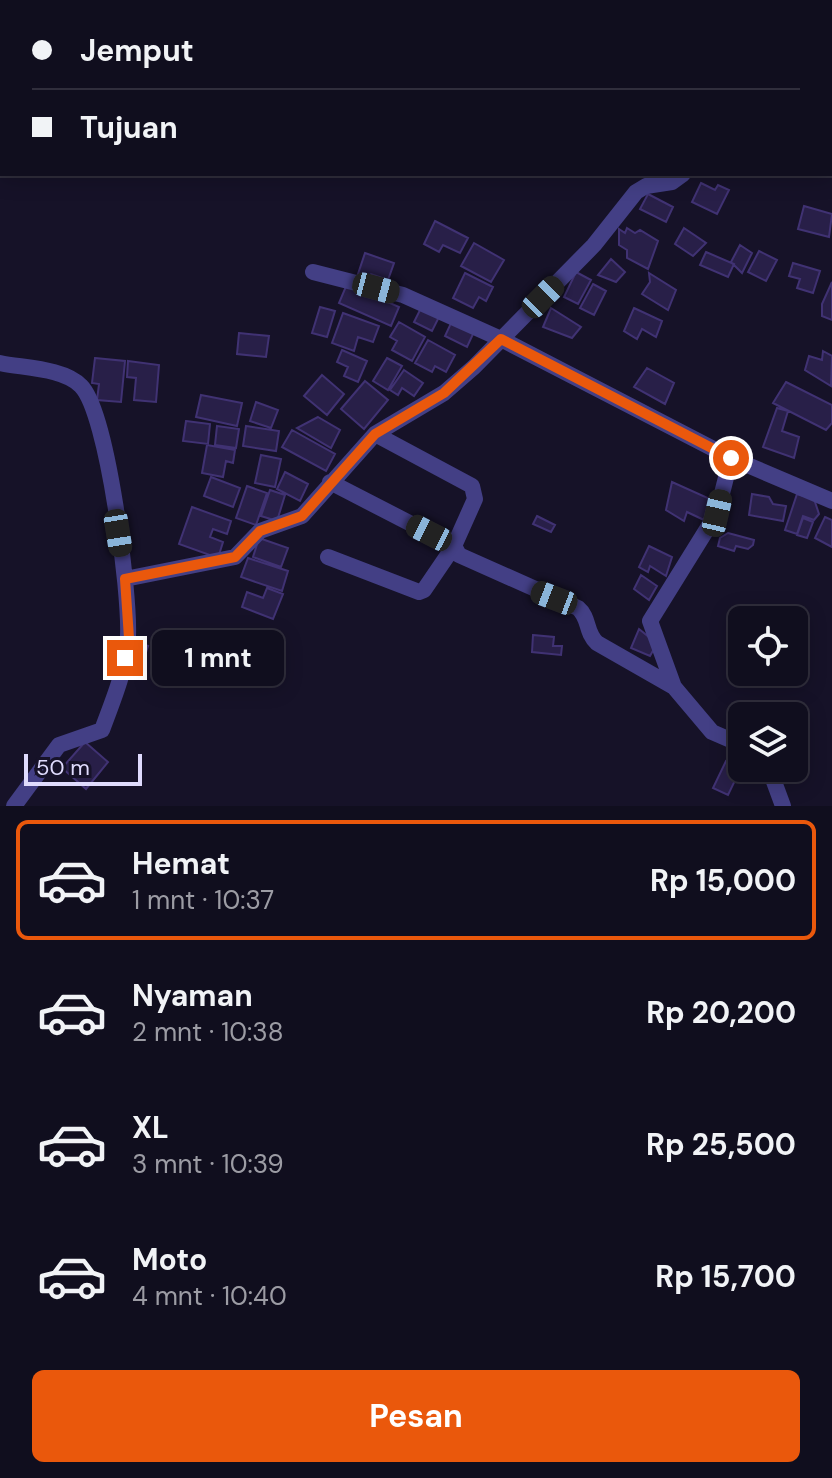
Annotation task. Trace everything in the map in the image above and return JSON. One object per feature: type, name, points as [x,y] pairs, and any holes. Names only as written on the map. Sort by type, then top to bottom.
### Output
[{"type":"street","points":[[125,579],[235,557],[260,531],[302,516],[375,434],[444,393],[501,339],[594,245],[636,192],[646,186],[672,182],[680,176]]},
{"type":"street","points":[[313,272],[403,295],[501,339],[731,458],[832,501]]},
{"type":"street","points":[[0,363],[65,376],[81,386],[85,393],[100,432],[125,579],[129,638],[121,678],[102,730],[59,745],[14,806]]},
{"type":"street","points":[[328,557],[419,592],[424,590],[454,546],[475,499],[472,486],[375,434]]},
{"type":"street","points":[[674,687],[650,621],[717,513],[731,458]]},
{"type":"street","points":[[330,482],[454,546],[459,555],[578,608],[587,619],[588,633],[597,643],[674,687],[712,732],[728,739]]},
{"type":"street","points":[[774,782],[783,806]]},
{"type":"building","points":[[701,183],[715,190],[718,185],[729,190],[717,214],[692,202]]},
{"type":"building","points":[[648,194],[673,207],[666,222],[640,209]]},
{"type":"building","points":[[804,206],[832,214],[829,237],[798,229]]},
{"type":"building","points":[[435,221],[468,238],[460,253],[443,245],[439,252],[424,244]]},
{"type":"building","points":[[627,228],[635,233],[640,230],[658,241],[648,269],[627,258],[627,250],[619,245],[619,229],[625,233]]},
{"type":"building","points":[[684,228],[706,243],[693,256],[675,244]]},
{"type":"building","points":[[474,243],[504,260],[491,282],[461,266]]},
{"type":"building","points":[[740,245],[752,253],[742,273],[731,262]]},
{"type":"building","points":[[759,251],[777,260],[766,281],[748,272]]},
{"type":"building","points":[[706,252],[734,264],[728,277],[700,265]]},
{"type":"building","points":[[365,253],[394,263],[388,280],[371,274],[368,282],[357,277]]},
{"type":"building","points":[[611,259],[625,272],[616,282],[598,275]]},
{"type":"building","points":[[793,263],[820,271],[813,293],[797,288],[800,279],[789,276]]},
{"type":"building","points":[[576,272],[591,280],[578,304],[564,297]]},
{"type":"building","points":[[465,273],[493,287],[486,301],[479,297],[473,308],[453,298]]},
{"type":"building","points":[[649,273],[676,290],[668,310],[642,294],[650,282]]},
{"type":"building","points":[[832,282],[832,320],[822,316],[822,304]]},
{"type":"building","points":[[347,284],[399,307],[391,326],[339,303]]},
{"type":"building","points":[[593,284],[606,291],[594,315],[580,308]]},
{"type":"building","points":[[320,307],[335,311],[327,337],[312,333]]},
{"type":"building","points":[[421,308],[439,317],[432,331],[414,322]]},
{"type":"building","points":[[551,308],[581,327],[572,338],[543,327]]},
{"type":"building","points":[[634,308],[662,321],[656,337],[642,329],[637,339],[624,331]]},
{"type":"building","points":[[343,313],[379,326],[373,342],[358,337],[354,351],[332,343]]},
{"type":"building","points":[[452,321],[474,332],[467,347],[445,336]]},
{"type":"building","points":[[399,322],[425,337],[412,361],[392,350],[397,341],[390,337]]},
{"type":"building","points":[[239,333],[269,336],[266,357],[237,354]]},
{"type":"building","points":[[428,340],[455,355],[446,372],[435,366],[432,372],[415,363]]},
{"type":"building","points":[[342,350],[367,361],[358,382],[344,376],[348,367],[337,362]]},
{"type":"building","points":[[823,351],[832,356],[831,386],[805,370],[809,356],[822,360]]},
{"type":"building","points":[[95,358],[125,361],[121,402],[97,400],[99,384],[92,383]]},
{"type":"building","points":[[387,358],[402,366],[388,390],[373,381]]},
{"type":"building","points":[[128,361],[159,365],[156,402],[134,400],[136,378],[127,377]]},
{"type":"building","points":[[647,368],[674,383],[665,404],[634,387]]},
{"type":"building","points":[[404,370],[423,383],[414,396],[402,388],[398,395],[390,390]]},
{"type":"building","points":[[322,375],[344,394],[327,415],[304,396]]},
{"type":"building","points":[[365,381],[388,400],[364,429],[341,409]]},
{"type":"building","points":[[786,382],[832,405],[832,423],[826,430],[773,403]]},
{"type":"building","points":[[201,395],[242,403],[237,426],[196,417]]},
{"type":"building","points":[[256,402],[278,410],[271,428],[250,421]]},
{"type":"building","points":[[777,408],[788,411],[782,431],[799,437],[794,458],[763,447]]},
{"type":"building","points":[[318,417],[340,430],[331,448],[297,428]]},
{"type":"building","points":[[186,421],[210,424],[208,444],[183,441]]},
{"type":"building","points":[[217,426],[239,429],[236,448],[215,445]]},
{"type":"building","points":[[246,426],[279,431],[276,451],[243,446]]},
{"type":"building","points":[[292,430],[335,454],[326,471],[282,447]]},
{"type":"building","points":[[207,445],[235,450],[233,463],[226,461],[223,477],[202,473]]},
{"type":"building","points":[[261,455],[281,459],[275,487],[255,483]]},
{"type":"building","points":[[285,472],[308,484],[300,501],[277,489]]},
{"type":"building","points":[[211,477],[240,488],[233,507],[204,496]]},
{"type":"building","points":[[672,482],[710,499],[704,520],[687,512],[684,521],[666,510]]},
{"type":"building","points":[[247,486],[267,493],[256,525],[236,518]]},
{"type":"building","points":[[270,490],[285,495],[277,521],[261,516]]},
{"type":"building","points":[[752,494],[769,497],[773,504],[786,506],[783,521],[749,515]]},
{"type":"building","points":[[797,494],[814,499],[819,514],[814,520],[803,516],[797,534],[785,530]]},
{"type":"building","points":[[192,507],[231,521],[227,534],[213,529],[210,537],[223,542],[218,558],[179,544]]},
{"type":"building","points":[[537,516],[555,525],[551,532],[533,524]]},
{"type":"building","points":[[825,517],[832,520],[832,547],[815,538]]},
{"type":"building","points":[[803,518],[813,522],[807,538],[797,535]]},
{"type":"building","points":[[728,533],[754,540],[753,545],[748,549],[736,546],[734,551],[718,546],[720,538]]},
{"type":"building","points":[[259,538],[288,548],[281,567],[253,557]]},
{"type":"building","points":[[649,546],[672,557],[666,576],[650,566],[648,572],[639,567]]},
{"type":"building","points":[[248,558],[288,571],[282,591],[241,577]]},
{"type":"building","points":[[641,575],[657,586],[649,600],[634,589]]},
{"type":"building","points":[[267,588],[283,594],[273,619],[242,607],[247,592],[263,598]]},
{"type":"building","points":[[639,629],[655,647],[650,656],[631,648]]},
{"type":"building","points":[[533,635],[554,637],[553,646],[562,646],[561,655],[532,652]]},
{"type":"building","points":[[227,639],[249,643],[245,660],[223,656]]},
{"type":"building","points":[[163,640],[184,642],[182,666],[161,664]]},
{"type":"building","points":[[136,642],[148,646],[142,665],[130,661]]},
{"type":"building","points":[[85,742],[108,762],[86,789],[62,768]]},
{"type":"building","points":[[728,762],[728,782],[734,782],[728,795],[713,788]]},
{"type":"route","points":[[125,658],[129,638],[125,579],[235,557],[260,531],[302,516],[375,434],[444,393],[501,339],[731,458]]}]
